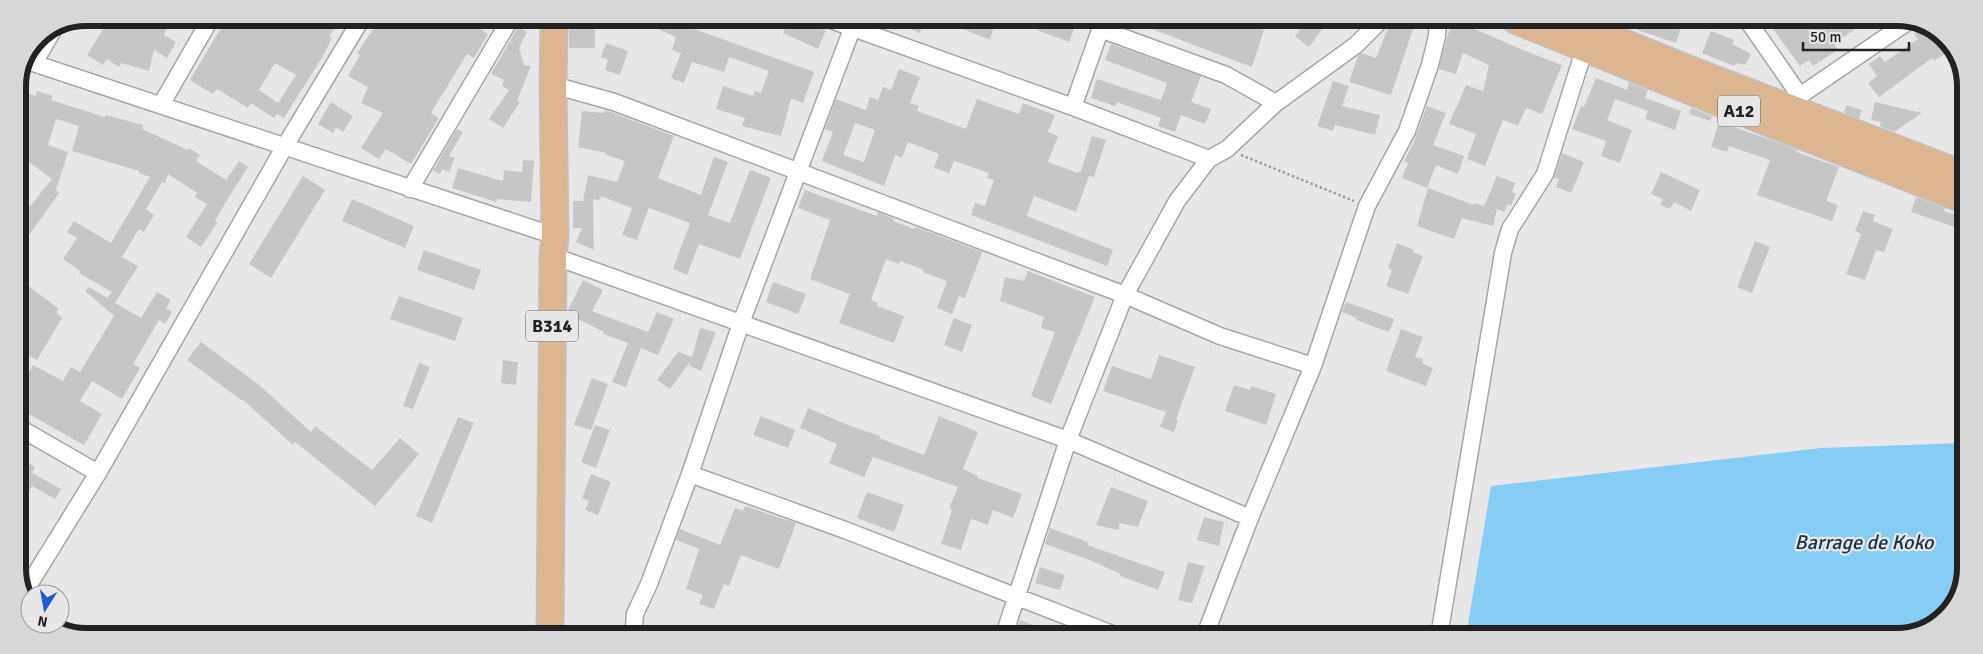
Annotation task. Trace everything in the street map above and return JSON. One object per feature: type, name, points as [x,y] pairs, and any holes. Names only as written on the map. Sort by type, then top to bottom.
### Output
[{"type":"main road","name":"B314","points":[[550,628],[554,246],[554,26]]},
{"type":"main road","name":"A12","points":[[1545,26],[1581,33],[1957,172]]},
{"type":"main road","name":"A12","points":[[1787,110],[1957,196]]},
{"type":"street","points":[[161,106],[206,26]]},
{"type":"street","points":[[29,584],[98,473],[284,146],[357,26]]},
{"type":"street","points":[[410,189],[505,26]]},
{"type":"street","points":[[634,628],[635,614],[649,584],[690,474],[741,323],[854,26]]},
{"type":"street","points":[[860,26],[1209,159]]},
{"type":"street","points":[[1073,107],[1101,26]]},
{"type":"street","points":[[1107,26],[1226,74],[1276,103]]},
{"type":"street","points":[[1006,628],[1068,440],[1125,295],[1177,202],[1209,159],[1227,150],[1276,103],[1356,45],[1375,26]]},
{"type":"street","points":[[1208,628],[1250,518],[1313,366],[1367,206],[1407,131],[1430,65],[1438,26]]},
{"type":"street","points":[[1750,26],[1787,110],[1901,27]]},
{"type":"street","points":[[1440,628],[1503,253],[1510,228],[1545,174],[1581,33]]},
{"type":"street","points":[[31,62],[410,189],[741,323],[1068,440],[1250,518]]},
{"type":"street","points":[[553,85],[614,102],[1125,295],[1220,336],[1313,366]]},
{"type":"street","points":[[26,432],[98,473]]},
{"type":"street","points":[[690,474],[845,530],[1097,628]]},
{"type":"path","points":[[1227,150],[1367,206]]},
{"type":"water","name":"Barrage de Koko","points":[[1957,443],[1957,568],[1955,583],[1947,601],[1939,610],[1923,622],[1897,628],[1467,628],[1491,486],[1821,448]]},
{"type":"building","points":[[105,26],[168,26],[164,35],[176,42],[167,58],[154,50],[149,71],[121,63],[119,67],[107,59],[103,65],[87,55]]},
{"type":"building","points":[[222,26],[337,26],[329,36],[332,38],[323,56],[284,118],[277,114],[274,118],[251,103],[248,108],[217,89],[213,94],[190,80]],"holes":[[[275,63],[296,75],[278,103],[259,90]]]},
{"type":"building","points":[[371,26],[475,26],[488,34],[474,58],[467,54],[431,113],[439,118],[411,164],[386,149],[379,159],[361,148],[383,113],[361,103],[368,87],[348,76],[360,55],[357,53],[374,28]]},
{"type":"building","points":[[578,26],[595,26],[595,48],[569,48],[569,28],[578,28]]},
{"type":"building","points":[[650,26],[688,26],[814,72],[803,103],[791,99],[781,136],[742,126],[745,118],[716,109],[723,86],[753,96],[755,91],[761,93],[769,71],[729,57],[724,72],[692,62],[684,83],[671,78],[681,53],[672,50],[676,37]]},
{"type":"building","points":[[786,26],[817,26],[826,30],[818,49],[783,33]]},
{"type":"building","points":[[903,26],[922,26],[920,33]]},
{"type":"building","points":[[956,26],[994,26],[990,40]]},
{"type":"building","points":[[1038,26],[1075,26],[1069,42],[1037,30]]},
{"type":"building","points":[[1153,26],[1264,26],[1262,30],[1264,30],[1252,67],[1152,29]]},
{"type":"building","points":[[1302,26],[1325,26],[1309,47],[1295,36]]},
{"type":"building","points":[[1389,26],[1414,26],[1391,95],[1349,82],[1358,56],[1362,53],[1376,58]]},
{"type":"building","points":[[1452,26],[1468,26],[1562,65],[1542,114],[1526,108],[1518,126],[1503,120],[1485,166],[1467,159],[1476,134],[1449,124],[1466,85],[1483,91],[1489,65],[1463,53],[1456,74],[1439,69]]},
{"type":"building","points":[[1638,26],[1682,26],[1676,43],[1637,30]]},
{"type":"building","points":[[1771,26],[1859,26],[1834,45],[1838,50],[1813,66],[1809,60],[1800,66]]},
{"type":"building","points":[[518,27],[527,32],[519,48],[524,65],[531,66],[517,100],[520,102],[503,128],[489,119],[509,90],[502,86],[504,80],[491,74]]},
{"type":"building","points":[[1918,30],[1927,34],[1934,40],[1945,54],[1934,61],[1932,58],[1879,97],[1868,83],[1877,76],[1869,64],[1880,56],[1885,62],[1918,39],[1914,34]]},
{"type":"building","points":[[1711,31],[1734,40],[1732,44],[1751,54],[1745,65],[1736,63],[1734,66],[1702,53]]},
{"type":"building","points":[[606,43],[628,51],[620,75],[605,70],[608,60],[601,57]]},
{"type":"building","points":[[1111,44],[1201,76],[1191,102],[1211,109],[1205,124],[1181,115],[1175,132],[1158,126],[1161,118],[1117,102],[1115,106],[1091,98],[1097,79],[1161,100],[1167,83],[1105,60]]},
{"type":"building","points":[[899,69],[920,77],[910,103],[919,106],[917,111],[966,129],[977,99],[1019,114],[1023,103],[1055,115],[1048,132],[1058,136],[1048,162],[1078,173],[1081,171],[1092,136],[1106,140],[1094,177],[1089,176],[1076,212],[1034,196],[1027,216],[1113,250],[1107,266],[971,215],[975,203],[985,206],[994,180],[987,178],[989,173],[954,161],[949,173],[934,168],[939,154],[908,142],[902,158],[895,155],[884,186],[822,161],[833,132],[825,129],[836,99],[866,110],[870,97],[878,100],[883,87],[891,90]],"holes":[[[855,123],[875,130],[864,162],[843,155]]]},
{"type":"building","points":[[1596,78],[1627,90],[1629,82],[1648,90],[1645,98],[1681,111],[1675,130],[1645,119],[1648,111],[1615,99],[1607,120],[1632,130],[1620,163],[1601,156],[1606,141],[1572,129],[1581,106],[1584,107]]},
{"type":"building","points":[[1333,81],[1349,86],[1342,106],[1380,115],[1375,135],[1335,125],[1333,131],[1317,126]]},
{"type":"building","points":[[37,91],[53,96],[51,100],[105,117],[106,115],[143,125],[142,129],[188,150],[189,148],[200,155],[196,161],[226,180],[239,161],[248,167],[215,221],[217,223],[201,247],[186,237],[207,204],[195,197],[197,193],[168,174],[165,183],[162,182],[146,209],[154,215],[144,232],[139,229],[122,257],[138,266],[115,303],[141,318],[157,292],[171,300],[166,308],[172,312],[165,324],[159,320],[133,364],[140,368],[122,399],[92,381],[80,401],[102,414],[84,445],[26,412],[26,378],[33,365],[63,381],[71,367],[80,372],[114,316],[85,291],[89,287],[107,298],[112,292],[79,273],[80,271],[63,259],[77,238],[67,232],[74,221],[111,243],[150,177],[139,173],[139,171],[72,151],[79,126],[56,119],[48,145],[68,152],[56,190],[59,193],[26,240],[26,211],[52,179],[26,160],[26,93],[36,96]]},
{"type":"building","points":[[331,102],[353,116],[343,132],[336,127],[333,133],[318,124]]},
{"type":"building","points":[[1875,102],[1922,113],[1894,132],[1880,126],[1881,122],[1871,120]]},
{"type":"building","points":[[1846,105],[1862,110],[1859,119],[1844,113]]},
{"type":"building","points":[[1427,106],[1446,113],[1433,145],[1464,156],[1458,174],[1436,165],[1427,188],[1402,178],[1408,163],[1404,161],[1413,144]]},
{"type":"building","points":[[1691,108],[1712,116],[1710,121],[1689,114]]},
{"type":"building","points":[[605,110],[674,136],[658,178],[701,195],[714,157],[728,162],[708,215],[730,223],[750,170],[771,178],[740,259],[699,244],[687,275],[673,269],[690,223],[649,208],[637,240],[622,235],[632,208],[601,196],[600,200],[593,199],[594,250],[576,242],[582,228],[573,228],[573,201],[583,201],[588,175],[617,182],[625,161],[606,155],[606,153],[578,147],[582,111],[604,113]]},
{"type":"building","points":[[1719,122],[1777,142],[1797,150],[1796,152],[1839,167],[1827,199],[1827,201],[1838,205],[1832,221],[1757,195],[1770,160],[1729,146],[1727,152],[1711,147]]},
{"type":"building","points":[[457,129],[463,132],[449,156],[455,158],[449,172],[442,169],[440,174],[433,171]]},
{"type":"building","points":[[1562,153],[1584,162],[1571,193],[1556,187],[1559,179],[1554,178]]},
{"type":"building","points":[[523,160],[534,161],[531,202],[497,199],[496,202],[452,188],[458,168],[503,181],[504,170],[522,172]]},
{"type":"building","points":[[1661,172],[1700,190],[1691,211],[1674,202],[1670,209],[1660,205],[1663,199],[1651,194]]},
{"type":"building","points":[[303,176],[325,190],[271,278],[249,264]]},
{"type":"building","points":[[1497,176],[1515,183],[1512,192],[1516,194],[1511,206],[1508,204],[1504,212],[1497,209],[1493,226],[1462,218],[1454,239],[1417,226],[1428,188],[1474,205],[1475,203],[1484,206]]},
{"type":"building","points":[[805,190],[877,216],[878,212],[894,219],[893,221],[914,229],[916,227],[982,252],[965,298],[959,296],[952,314],[937,308],[947,281],[900,261],[899,264],[886,259],[871,300],[878,303],[877,306],[904,316],[894,343],[839,323],[850,294],[810,279],[830,220],[798,208]]},
{"type":"building","points":[[1916,197],[1945,208],[1944,211],[1957,216],[1957,228],[1911,212]]},
{"type":"building","points":[[352,199],[414,226],[405,248],[342,221]]},
{"type":"building","points":[[1863,211],[1875,215],[1873,221],[1893,229],[1884,252],[1876,250],[1865,280],[1846,274],[1861,234],[1855,231]]},
{"type":"building","points":[[1755,241],[1770,247],[1752,293],[1737,287]]},
{"type":"building","points":[[1397,243],[1423,256],[1408,294],[1386,286],[1392,270],[1388,268]]},
{"type":"building","points":[[424,250],[481,270],[474,290],[417,270]]},
{"type":"building","points":[[1028,271],[1095,297],[1051,404],[1031,396],[1055,332],[1041,328],[1044,317],[1000,301],[1005,277],[1024,281]]},
{"type":"building","points":[[583,280],[603,290],[592,311],[648,332],[657,312],[674,319],[658,355],[641,348],[626,387],[612,382],[628,343],[603,334],[604,332],[568,314],[568,310]]},
{"type":"building","points":[[773,282],[806,294],[798,314],[766,302]]},
{"type":"building","points":[[26,284],[59,309],[56,312],[62,318],[37,360],[26,354]]},
{"type":"building","points":[[399,296],[463,318],[455,341],[390,319]]},
{"type":"building","points":[[1346,302],[1394,319],[1389,332],[1356,320],[1357,318],[1342,312]]},
{"type":"building","points":[[954,318],[972,325],[962,352],[944,345]]},
{"type":"building","points":[[700,328],[716,332],[701,371],[689,366],[691,361],[670,389],[657,380],[678,352],[692,357]]},
{"type":"building","points":[[1401,329],[1423,337],[1415,357],[1423,359],[1422,363],[1433,368],[1426,386],[1386,371]]},
{"type":"building","points":[[201,342],[258,384],[311,432],[315,426],[372,470],[400,438],[419,454],[375,506],[295,442],[293,445],[242,399],[187,360]]},
{"type":"building","points":[[1159,355],[1195,367],[1176,419],[1178,420],[1174,432],[1160,427],[1166,412],[1103,391],[1112,366],[1151,379]]},
{"type":"building","points":[[503,360],[518,362],[516,385],[501,383]]},
{"type":"building","points":[[419,363],[430,367],[413,409],[403,406]]},
{"type":"building","points":[[592,378],[608,384],[591,430],[574,425]]},
{"type":"building","points":[[1234,385],[1250,390],[1251,386],[1276,394],[1266,425],[1225,411]]},
{"type":"building","points":[[808,408],[924,455],[939,416],[978,432],[963,469],[978,476],[978,478],[1022,494],[1013,518],[993,510],[988,525],[971,519],[961,550],[941,544],[952,510],[949,508],[958,487],[873,457],[864,477],[829,463],[837,444],[800,428]]},
{"type":"building","points":[[761,416],[795,430],[788,448],[753,435]]},
{"type":"building","points":[[458,417],[474,423],[432,523],[416,516]]},
{"type":"building","points":[[595,425],[610,430],[596,468],[581,462]]},
{"type":"building","points":[[26,462],[35,467],[32,473],[61,489],[55,499],[32,486],[26,496]]},
{"type":"building","points":[[591,474],[611,482],[598,515],[585,510],[589,501],[582,498]]},
{"type":"building","points":[[1111,487],[1148,501],[1138,527],[1120,523],[1118,530],[1096,525]]},
{"type":"building","points":[[867,492],[904,505],[894,532],[857,518]]},
{"type":"building","points":[[745,506],[796,523],[779,569],[741,555],[729,586],[724,584],[714,609],[699,604],[703,595],[686,589],[699,549],[676,540],[680,529],[720,545],[735,508],[743,511]]},
{"type":"building","points":[[1204,517],[1224,522],[1219,546],[1197,540]]},
{"type":"building","points":[[1050,528],[1088,542],[1087,545],[1165,572],[1158,590],[1120,576],[1121,574],[1087,559],[1045,544]]},
{"type":"building","points":[[1188,562],[1205,566],[1192,603],[1178,600]]},
{"type":"building","points":[[1040,567],[1065,575],[1060,590],[1035,583]]},
{"type":"building","points":[[1020,620],[1041,628],[1017,628]]}]
